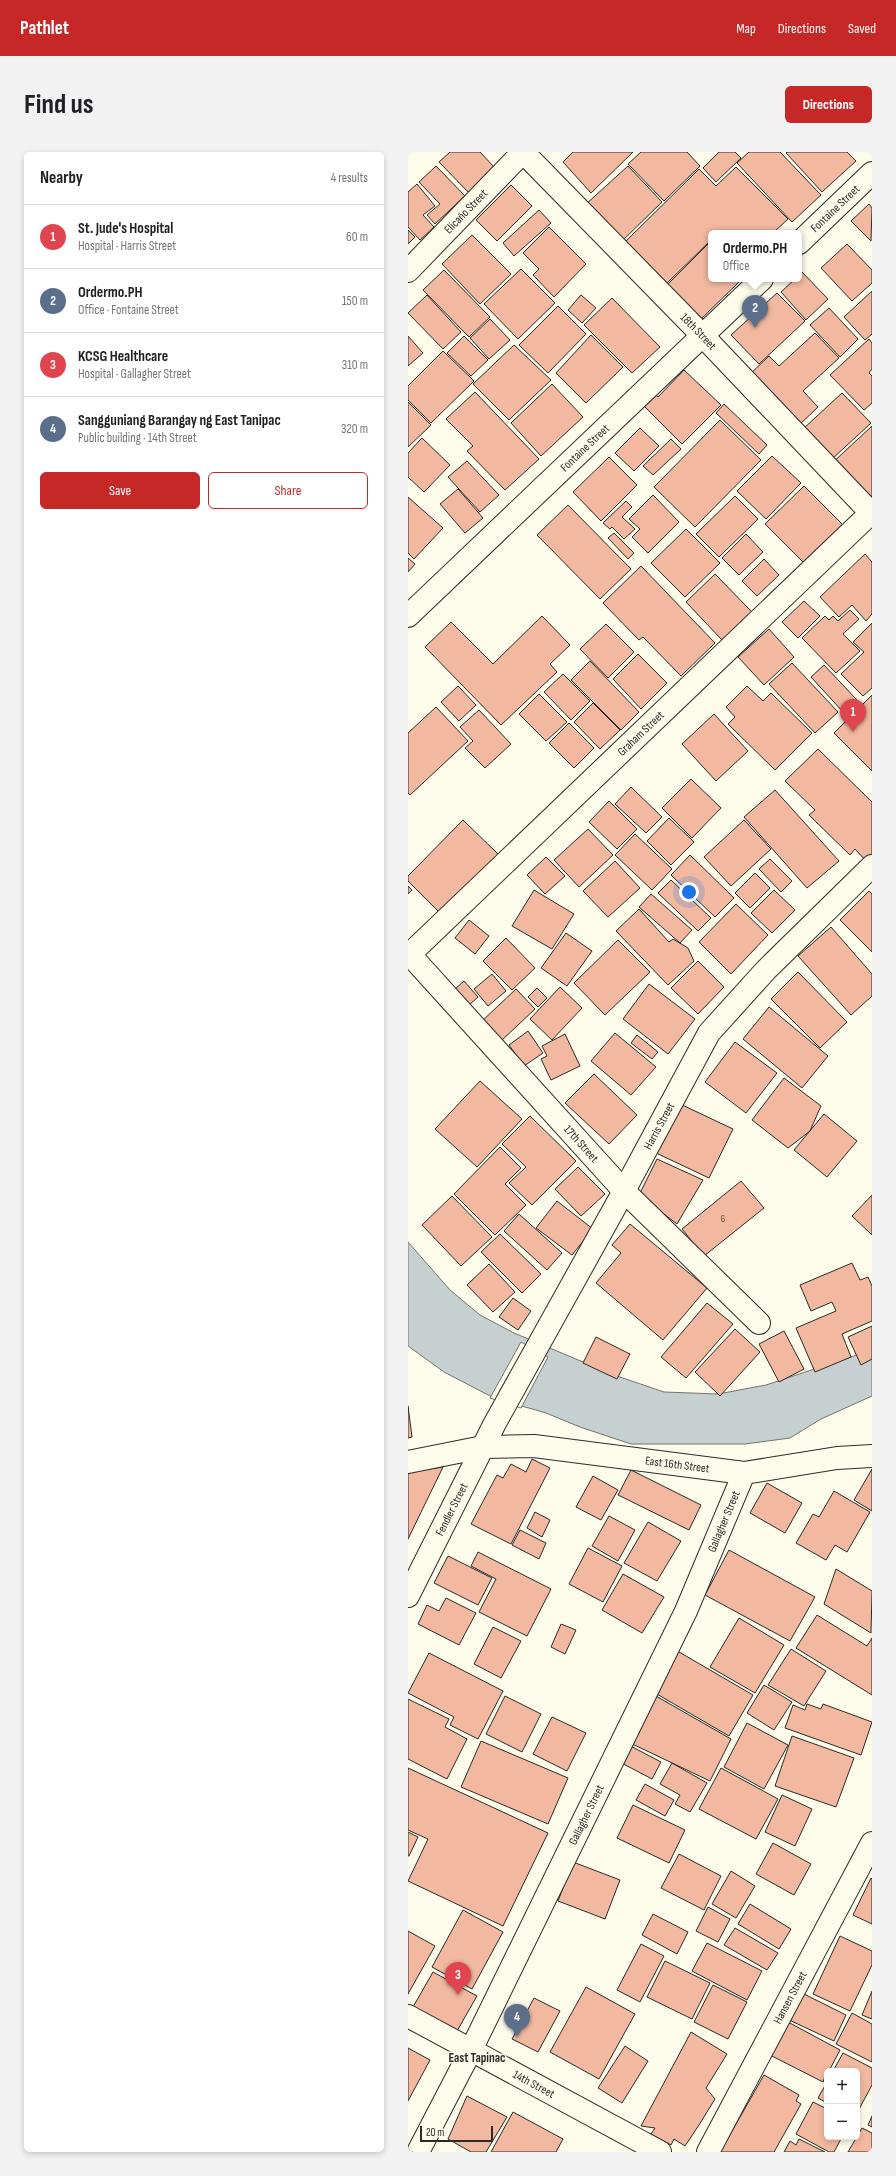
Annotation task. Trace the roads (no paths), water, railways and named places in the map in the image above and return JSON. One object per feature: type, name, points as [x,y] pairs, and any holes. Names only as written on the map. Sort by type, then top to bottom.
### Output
[{"type":"street","name":"Elicaño Street","points":[[408,271],[523,152]]},
{"type":"street","name":"18th Street","points":[[523,152],[703,336],[872,513]]},
{"type":"street","name":"Fontaine Street","points":[[802,241],[872,173]]},
{"type":"street","name":"Fontaine Street","points":[[408,616],[759,282]]},
{"type":"street","name":"Graham Street","points":[[412,957],[412,952],[872,513]]},
{"type":"street","name":"Harris Street","points":[[495,1423],[624,1191],[709,1033],[766,970],[872,866]]},
{"type":"street","name":"17th Street","points":[[412,957],[624,1191],[759,1323]]},
{"type":"street","name":"Fendler Street","points":[[408,1596],[495,1423]]},
{"type":"street","name":"East 16th Street","points":[[408,1462],[483,1447],[534,1446],[744,1473],[838,1458],[872,1456]]},
{"type":"street","name":"Gallagher Street","points":[[418,2152],[471,2050],[686,1611],[744,1473]]},
{"type":"street","name":"Hansen Street","points":[[708,2152],[872,1843]]},
{"type":"street","name":"14th Street","points":[[408,2016],[660,2152]]},
{"type":"place","name":"Ordermo.PH","points":[[755,328]]},
{"type":"place","name":"St. Jude's Hospital","points":[[853,732]]},
{"type":"place","name":"KCSG Healthcare","points":[[458,1995]]},
{"type":"place","name":"Sangguniang Barangay ng East Tanipac","points":[[517,2037]]},
{"type":"district","name":"East Tapinac","points":[[477,2058]]}]
